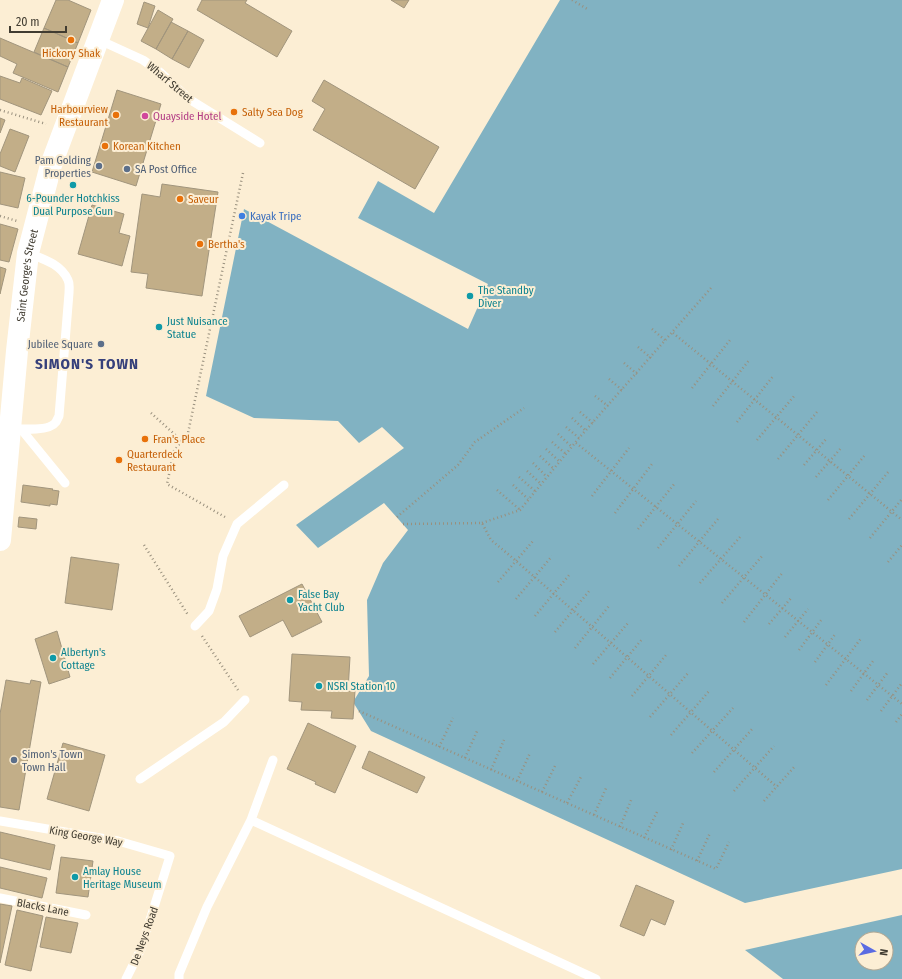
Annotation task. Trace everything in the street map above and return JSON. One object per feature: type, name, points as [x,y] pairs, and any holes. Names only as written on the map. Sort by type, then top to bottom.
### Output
[{"type":"main road","name":"Saint George's Street","points":[[0,540],[16,428],[17,350],[28,253],[51,165],[97,39],[113,0]]},
{"type":"lane","name":"Wharf Street","points":[[97,39],[143,60],[161,73],[189,100],[260,143]]},
{"type":"lane","points":[[16,428],[48,427],[56,422],[59,416],[70,293],[69,282],[59,268],[50,262],[28,253]]},
{"type":"lane","points":[[16,428],[65,483]]},
{"type":"lane","points":[[195,626],[209,611],[217,589],[223,556],[237,524],[284,485]]},
{"type":"lane","points":[[140,779],[224,722],[245,700]]},
{"type":"lane","points":[[178,977],[207,907],[250,820],[273,760]]},
{"type":"lane","points":[[250,820],[596,979]]},
{"type":"lane","name":"King George Way","points":[[0,821],[118,841],[170,856]]},
{"type":"lane","name":"De Neys Road","points":[[126,979],[141,949],[167,870],[170,856]]},
{"type":"lane","name":"Blacks Lane","points":[[0,898],[86,915]]},
{"type":"path","points":[[572,0],[589,10]]},
{"type":"path","points":[[0,110],[64,130]]},
{"type":"path","points":[[237,524],[166,484],[174,451],[188,433],[243,173]]},
{"type":"path","points":[[403,524],[482,523],[520,510],[572,447],[711,288]]},
{"type":"path","points":[[652,329],[666,341]]},
{"type":"path","points":[[673,333],[902,520]]},
{"type":"path","points":[[692,388],[730,340]]},
{"type":"path","points":[[638,347],[651,358]]},
{"type":"path","points":[[713,406],[750,359]]},
{"type":"path","points":[[624,363],[637,374]]},
{"type":"path","points":[[737,422],[774,375]]},
{"type":"path","points":[[609,379],[622,390]]},
{"type":"path","points":[[757,440],[794,395]]},
{"type":"path","points":[[595,396],[608,406]]},
{"type":"path","points":[[397,517],[458,465],[476,442],[524,408]]},
{"type":"path","points":[[580,412],[593,423]]},
{"type":"path","points":[[778,459],[816,412]]},
{"type":"path","points":[[151,413],[182,441]]},
{"type":"path","points":[[572,418],[586,431]]},
{"type":"path","points":[[566,427],[580,438]]},
{"type":"path","points":[[558,434],[572,447]]},
{"type":"path","points":[[804,465],[827,438]]},
{"type":"path","points":[[552,442],[566,454]]},
{"type":"path","points":[[576,443],[902,704]]},
{"type":"path","points":[[592,496],[629,448]]},
{"type":"path","points":[[816,477],[841,448]]},
{"type":"path","points":[[546,449],[560,462]]},
{"type":"path","points":[[828,500],[865,455]]},
{"type":"path","points":[[540,456],[554,469]]},
{"type":"path","points":[[533,464],[547,477]]},
{"type":"path","points":[[615,512],[652,464]]},
{"type":"path","points":[[527,471],[541,484]]},
{"type":"path","points":[[849,519],[889,471]]},
{"type":"path","points":[[519,477],[535,491]]},
{"type":"path","points":[[638,529],[674,483]]},
{"type":"path","points":[[513,485],[528,499]]},
{"type":"path","points":[[497,490],[520,510]]},
{"type":"path","points":[[870,538],[902,499]]},
{"type":"path","points":[[658,548],[696,501]]},
{"type":"path","points":[[680,566],[718,519]]},
{"type":"path","points":[[482,523],[491,540],[777,787]]},
{"type":"path","points":[[700,583],[740,537]]},
{"type":"path","points":[[498,582],[533,541]]},
{"type":"path","points":[[888,562],[902,545]]},
{"type":"path","points":[[722,603],[763,555]]},
{"type":"path","points":[[516,599],[552,556]]},
{"type":"path","points":[[744,622],[783,572]]},
{"type":"path","points":[[535,616],[570,574]]},
{"type":"path","points":[[555,632],[590,590]]},
{"type":"path","points":[[770,624],[792,597]]},
{"type":"path","points":[[575,648],[609,606]]},
{"type":"path","points":[[785,637],[808,609]]},
{"type":"path","points":[[799,650],[822,619]]},
{"type":"path","points":[[593,664],[628,623]]},
{"type":"path","points":[[815,662],[836,633]]},
{"type":"path","points":[[826,685],[862,637]]},
{"type":"path","points":[[610,678],[643,638]]},
{"type":"path","points":[[632,696],[666,655]]},
{"type":"path","points":[[851,691],[873,661]]},
{"type":"path","points":[[650,717],[689,672]]},
{"type":"path","points":[[867,700],[888,672]]},
{"type":"path","points":[[882,711],[902,683]]},
{"type":"path","points":[[671,735],[710,690]]},
{"type":"path","points":[[692,754],[734,708]]},
{"type":"path","points":[[359,711],[716,869],[728,842]]},
{"type":"path","points":[[896,722],[902,714]]},
{"type":"path","points":[[440,747],[453,718]]},
{"type":"path","points":[[714,772],[753,728]]},
{"type":"path","points":[[465,758],[478,729]]},
{"type":"path","points":[[491,770],[504,740]]},
{"type":"path","points":[[734,791],[774,746]]},
{"type":"path","points":[[517,781],[530,753]]},
{"type":"path","points":[[542,792],[556,764]]},
{"type":"path","points":[[764,801],[795,766]]},
{"type":"path","points":[[567,804],[582,775]]},
{"type":"path","points":[[594,815],[607,786]]},
{"type":"path","points":[[620,827],[632,798]]},
{"type":"path","points":[[644,838],[658,810]]},
{"type":"path","points":[[671,850],[684,821]]},
{"type":"path","points":[[697,861],[710,833]]},
{"type":"water","points":[[560,0],[902,0],[902,869],[745,903],[371,731],[353,702],[369,676],[367,600],[383,563],[408,530],[384,503],[318,548],[296,525],[404,448],[382,427],[359,443],[338,421],[254,418],[206,396],[244,209],[468,329],[488,284],[358,218],[378,181],[434,213]]},
{"type":"water","points":[[902,915],[902,979],[783,979],[745,950]]},
{"type":"building","points":[[56,0],[68,0],[91,10],[78,43],[44,28]]},
{"type":"building","points":[[202,0],[247,0],[245,3],[292,31],[277,57],[197,10]]},
{"type":"building","points":[[391,0],[409,0],[404,8]]},
{"type":"building","points":[[144,2],[155,6],[148,28],[137,24]]},
{"type":"building","points":[[158,10],[173,19],[156,49],[141,41]]},
{"type":"building","points":[[171,22],[188,31],[172,59],[156,49]]},
{"type":"building","points":[[44,28],[78,43],[68,67],[34,52]]},
{"type":"building","points":[[188,31],[204,40],[189,68],[172,59]]},
{"type":"building","points":[[0,38],[68,67],[58,92],[13,73],[17,64],[0,56]]},
{"type":"building","points":[[0,76],[20,83],[22,78],[52,91],[41,115],[0,99]]},
{"type":"building","points":[[324,80],[439,147],[415,189],[313,130],[325,109],[312,101]]},
{"type":"building","points":[[117,90],[161,104],[136,186],[92,172]]},
{"type":"building","points":[[0,118],[5,120],[0,133]]},
{"type":"building","points":[[10,129],[29,136],[15,172],[0,166],[0,154]]},
{"type":"building","points":[[0,172],[25,178],[18,208],[0,204]]},
{"type":"building","points":[[162,184],[218,192],[202,296],[146,288],[148,274],[131,272],[142,194],[160,197]]},
{"type":"building","points":[[92,205],[124,214],[119,233],[130,236],[122,266],[78,254]]},
{"type":"building","points":[[0,224],[18,229],[9,262],[0,260]]},
{"type":"building","points":[[0,267],[6,269],[0,294]]},
{"type":"building","points":[[23,485],[59,491],[57,505],[50,504],[50,506],[21,502]]},
{"type":"building","points":[[19,517],[37,519],[36,529],[18,527]]},
{"type":"building","points":[[71,557],[119,564],[112,610],[65,603]]},
{"type":"building","name":"False Bay Yacht Club","points":[[302,584],[322,622],[292,637],[283,620],[250,637],[239,616]]},
{"type":"building","name":"Albertyn's Cottage","points":[[57,631],[70,677],[49,684],[35,639]]},
{"type":"building","name":"NSRI Station 10","points":[[292,654],[350,657],[348,691],[355,691],[353,719],[331,718],[332,711],[301,710],[302,702],[289,701]]},
{"type":"building","name":"Simon's Town Town Hall","points":[[6,680],[30,684],[31,680],[41,682],[19,810],[0,807],[0,714]]},
{"type":"building","points":[[308,723],[356,746],[335,793],[315,784],[316,782],[287,769]]},
{"type":"building","points":[[63,743],[105,755],[89,811],[47,799]]},
{"type":"building","points":[[369,751],[425,777],[417,793],[362,768]]},
{"type":"building","points":[[0,832],[55,845],[50,870],[0,858]]},
{"type":"building","name":"Amlay House Heritage Museum","points":[[61,857],[93,861],[88,897],[56,893]]},
{"type":"building","points":[[0,867],[47,878],[42,898],[0,888]]},
{"type":"building","points":[[636,885],[674,901],[665,925],[651,919],[644,936],[620,926]]},
{"type":"building","points":[[0,904],[12,906],[0,963]]},
{"type":"building","points":[[17,910],[43,916],[31,971],[5,965]]},
{"type":"building","points":[[46,917],[78,923],[71,953],[40,947]]},
{"type":"place","name":"Hickory Shak","points":[[71,40]]},
{"type":"place","name":"Salty Sea Dog","points":[[234,112]]},
{"type":"place","name":"Harbourview Restaurant","points":[[116,115]]},
{"type":"place","name":"Quayside Hotel","points":[[145,116]]},
{"type":"place","name":"Korean Kitchen","points":[[105,146]]},
{"type":"place","name":"Pam Golding Properties","points":[[99,166]]},
{"type":"place","name":"SA Post Office","points":[[127,169]]},
{"type":"place","name":"6-Pounder Hotchkiss Dual Purpose Gun","points":[[73,185]]},
{"type":"place","name":"Saveur","points":[[180,199]]},
{"type":"place","name":"Kayak Tripe","points":[[242,216]]},
{"type":"place","name":"Bertha's","points":[[200,244]]},
{"type":"place","name":"The Standby Diver","points":[[470,296]]},
{"type":"place","name":"Just Nuisance Statue","points":[[159,327]]},
{"type":"place","name":"Jubilee Square","points":[[101,344]]},
{"type":"place","name":"Fran's Place","points":[[145,439]]},
{"type":"place","name":"Quarterdeck Restaurant","points":[[119,460]]},
{"type":"place","name":"False Bay Yacht Club","points":[[290,600]]},
{"type":"place","name":"Albertyn's Cottage","points":[[53,658]]},
{"type":"place","name":"NSRI Station 10","points":[[319,686]]},
{"type":"place","name":"Simon's Town Town Hall","points":[[14,760]]},
{"type":"place","name":"Amlay House Heritage Museum","points":[[75,877]]},
{"type":"district","name":"SIMON'S TOWN","points":[[87,364]]}]
